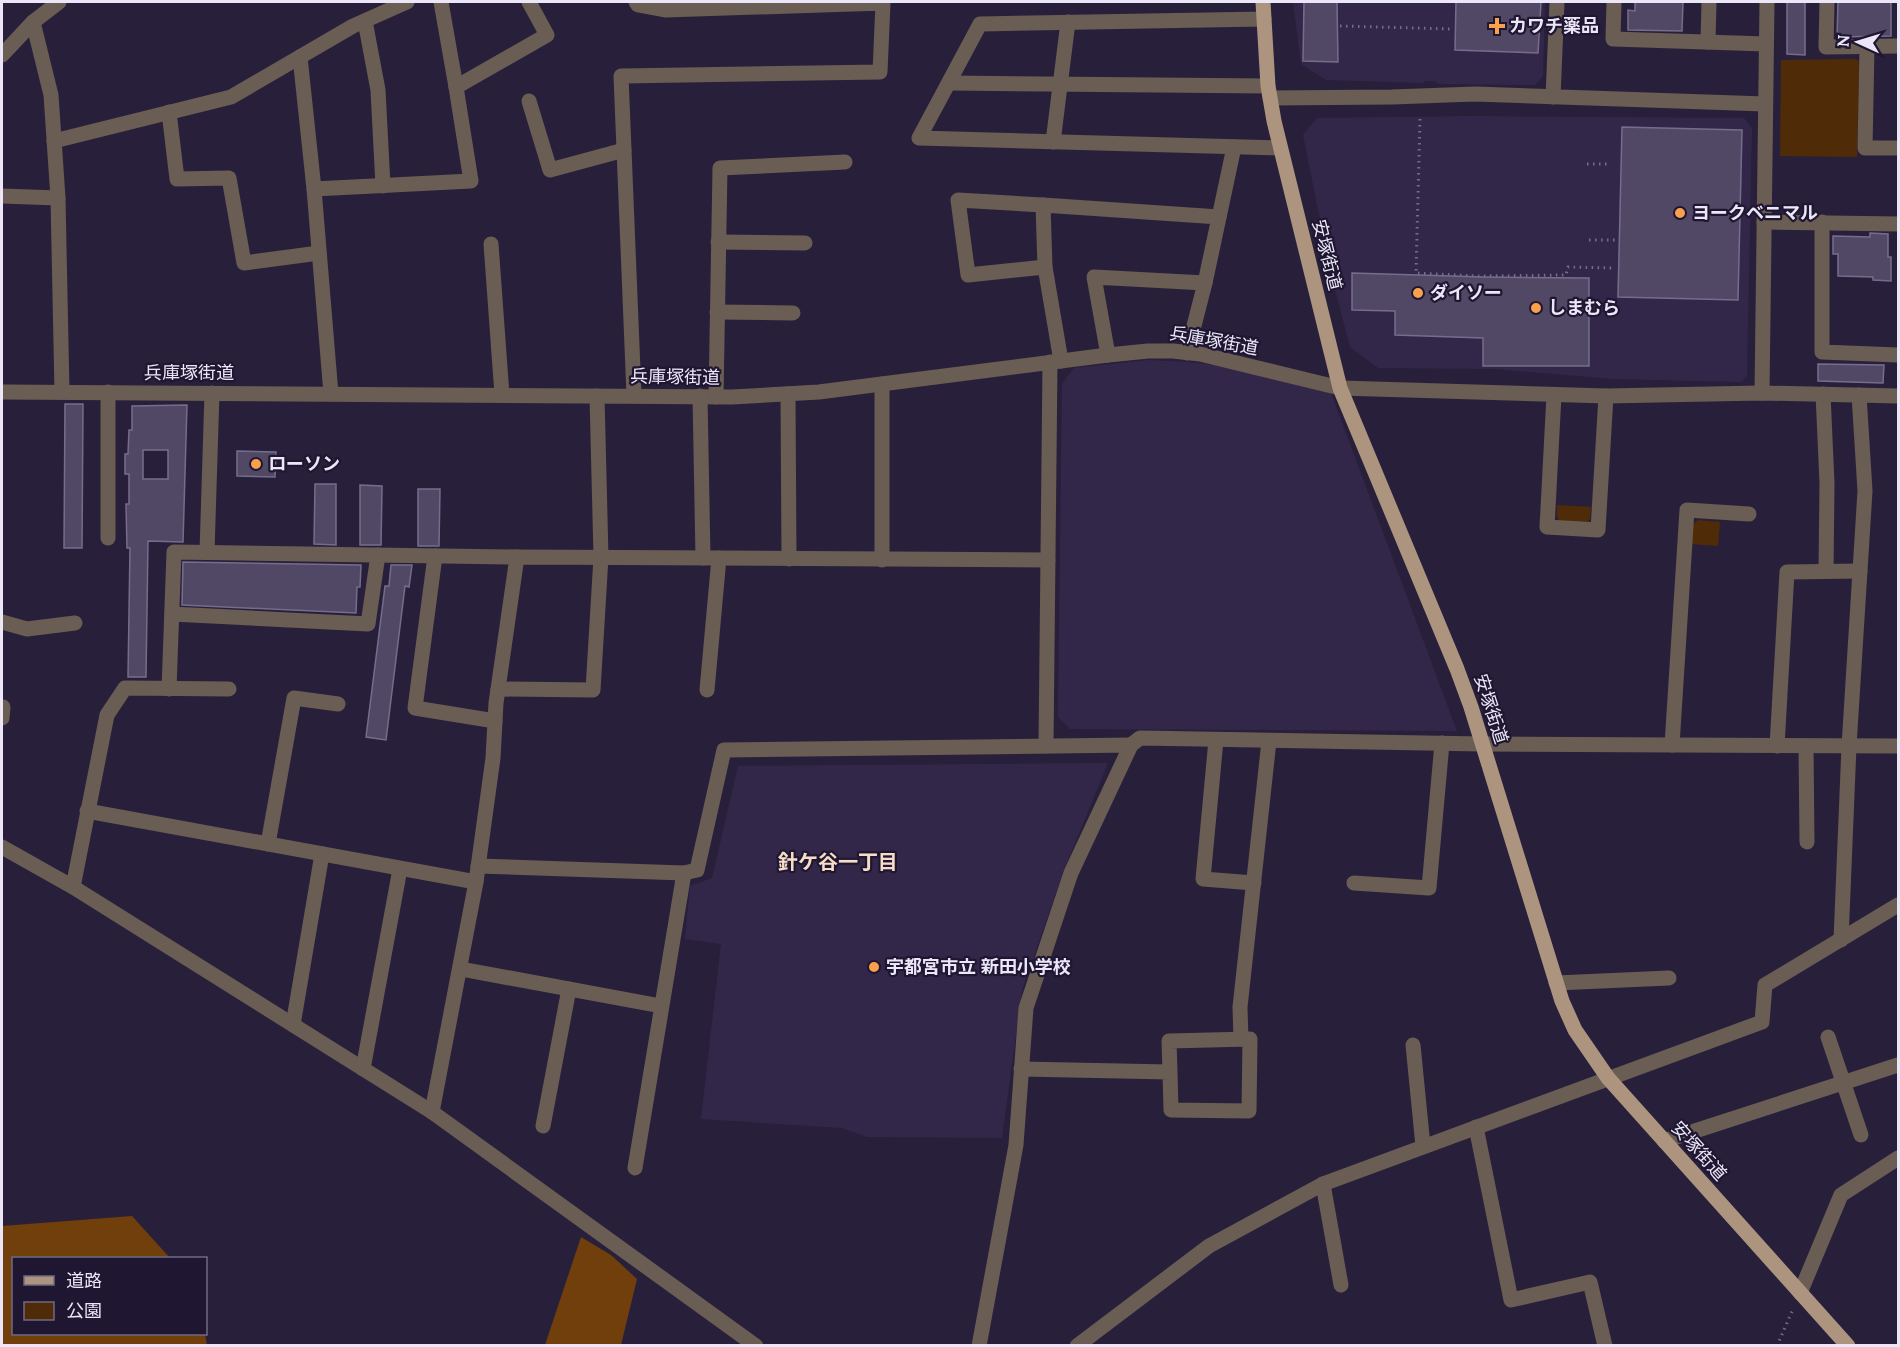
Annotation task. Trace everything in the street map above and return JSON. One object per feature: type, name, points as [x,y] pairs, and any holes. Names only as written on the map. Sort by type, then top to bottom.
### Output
[{"type":"main road","name":"安塚街道","points":[[1263,2],[1269,92],[1280,148],[1340,388],[1453,658],[1556,983],[1575,1030],[1608,1078],[1848,1346]]},
{"type":"street","points":[[2,55],[33,22],[59,2]]},
{"type":"street","points":[[54,141],[231,97],[365,21],[407,2]]},
{"type":"street","points":[[314,189],[471,181],[441,2]]},
{"type":"street","points":[[456,87],[547,35],[529,2]]},
{"type":"street","points":[[634,395],[621,76],[880,72],[883,2],[665,10],[638,5],[636,2]]},
{"type":"street","points":[[1553,96],[1557,2]]},
{"type":"street","points":[[1614,2],[1613,39],[1766,44]]},
{"type":"street","points":[[1708,42],[1709,2]]},
{"type":"street","points":[[1762,393],[1767,2]]},
{"type":"street","points":[[1827,2],[1826,47],[1899,46]]},
{"type":"street","points":[[1264,19],[980,24],[919,138],[1280,148]]},
{"type":"street","points":[[365,21],[378,90],[383,186]]},
{"type":"street","points":[[33,22],[51,95],[58,198],[62,392]]},
{"type":"street","points":[[1053,142],[1068,22]]},
{"type":"street","points":[[1867,47],[1865,148],[1899,148]]},
{"type":"street","points":[[300,57],[314,189],[331,394]]},
{"type":"street","points":[[949,82],[1392,97],[1474,94],[1765,104]]},
{"type":"street","points":[[530,101],[550,170],[624,150]]},
{"type":"street","points":[[169,112],[177,179],[229,178],[244,263],[319,253]]},
{"type":"street","points":[[1187,352],[1205,283],[1234,147]]},
{"type":"street","points":[[703,558],[708,397],[717,312],[720,168],[845,162]]},
{"type":"street","points":[[2,196],[58,198]]},
{"type":"street","points":[[1045,267],[968,275],[958,200],[1219,217]]},
{"type":"street","points":[[1043,205],[1045,267],[1055,362],[1048,560],[1046,746]]},
{"type":"street","points":[[1764,222],[1899,224]]},
{"type":"street","points":[[1822,222],[1822,352],[1899,355]]},
{"type":"street","points":[[718,242],[805,243]]},
{"type":"street","points":[[490,244],[502,395]]},
{"type":"street","points":[[1108,355],[1094,277],[1205,283]]},
{"type":"street","points":[[717,312],[793,313]]},
{"type":"street","name":"兵庫塚街道","points":[[2,392],[708,397],[819,392],[1148,351],[1187,352],[1340,388],[1606,396],[1762,393],[1899,396]]},
{"type":"street","points":[[882,384],[882,560]]},
{"type":"street","points":[[108,392],[108,538]]},
{"type":"street","points":[[207,552],[212,393]]},
{"type":"street","points":[[788,394],[789,559]]},
{"type":"street","points":[[1823,394],[1827,483],[1826,571]]},
{"type":"street","points":[[1554,395],[1547,527],[1598,530],[1606,396]]},
{"type":"street","points":[[1841,940],[1849,746],[1865,491],[1859,395]]},
{"type":"street","points":[[498,689],[592,690],[601,557],[597,396]]},
{"type":"street","points":[[1672,745],[1687,510],[1749,514]]},
{"type":"street","points":[[169,689],[174,552],[518,557],[1048,560]]},
{"type":"street","points":[[172,614],[368,624],[378,555]]},
{"type":"street","points":[[435,556],[415,708],[495,721]]},
{"type":"street","points":[[432,1112],[477,874],[493,758],[498,689],[518,557]]},
{"type":"street","points":[[707,690],[719,558]]},
{"type":"street","points":[[1777,746],[1787,572],[1860,571]]},
{"type":"street","points":[[2,622],[27,629],[75,623]]},
{"type":"street","points":[[73,887],[107,715],[124,688],[229,689]]},
{"type":"street","points":[[268,844],[294,698],[338,704]]},
{"type":"street","points":[[979,1346],[1016,1145],[1026,1008],[1071,873],[1131,745],[1140,738],[1482,744],[1899,746]]},
{"type":"street","points":[[1216,740],[1203,879],[1254,883]]},
{"type":"street","points":[[1241,1039],[1240,1007],[1269,741]]},
{"type":"street","points":[[1354,883],[1429,888],[1442,743]]},
{"type":"street","points":[[87,811],[400,869],[477,874],[684,873],[697,870],[724,750],[1131,745]]},
{"type":"street","points":[[1806,746],[1807,842]]},
{"type":"street","points":[[2,847],[73,887],[432,1112],[756,1346]]},
{"type":"street","points":[[293,1025],[322,854]]},
{"type":"street","points":[[363,1069],[400,869]]},
{"type":"street","points":[[635,1168],[684,873]]},
{"type":"street","points":[[1077,1346],[1209,1246],[1323,1184],[1762,1022],[1765,985],[1899,905]]},
{"type":"street","points":[[460,969],[661,1006]]},
{"type":"street","points":[[1556,983],[1669,978]]},
{"type":"street","points":[[543,1126],[569,989]]},
{"type":"street","points":[[1828,1037],[1861,1136]]},
{"type":"street","points":[[1250,1039],[1249,1111],[1171,1110],[1170,1072],[1169,1041],[1250,1039]]},
{"type":"street","points":[[1413,1045],[1423,1146]]},
{"type":"street","points":[[1664,1141],[1899,1065]]},
{"type":"street","points":[[1021,1069],[1170,1072]]},
{"type":"street","points":[[1476,1127],[1512,1300],[1590,1282],[1605,1346]]},
{"type":"street","points":[[1800,1293],[1841,1195],[1899,1158]]},
{"type":"street","points":[[1323,1184],[1341,1285]]},
{"type":"path","points":[[1340,26],[1451,29]]},
{"type":"path","points":[[1420,119],[1416,273],[1478,276],[1566,275],[1568,267],[1613,268]]},
{"type":"path","points":[[1587,164],[1611,164]]},
{"type":"path","points":[[1588,240],[1615,240]]},
{"type":"path","points":[[1777,1346],[1800,1293]]},
{"type":"shaded area","points":[[1293,2],[1545,2],[1543,76],[1535,85],[1326,80],[1301,64]]},
{"type":"shaded area","points":[[1471,116],[1744,118],[1752,128],[1747,375],[1742,382],[1614,379],[1494,369],[1378,368],[1350,347],[1331,274],[1303,135],[1317,118]]},
{"type":"shaded area","points":[[1149,360],[1214,365],[1331,393],[1457,731],[1070,729],[1058,717],[1062,384],[1074,368]]},
{"type":"shaded area","name":"宇都宮市立 新田小学校","points":[[1108,763],[1064,870],[1022,990],[1002,1138],[867,1137],[842,1128],[701,1119],[721,944],[685,939],[690,886],[712,878],[738,766]]},
{"type":"shaded area","points":[[132,1216],[169,1257],[12,1257],[12,1335],[205,1335],[207,1345],[2,1345],[2,1226]]},
{"type":"shaded area","points":[[581,1237],[611,1255],[637,1279],[621,1345],[545,1345]]},
{"type":"green space","points":[[1854,59],[1859,61],[1857,157],[1780,156],[1781,60]]},
{"type":"green space","points":[[1557,505],[1591,507],[1590,519],[1585,524],[1560,522],[1557,516]]},
{"type":"green space","points":[[1698,520],[1720,522],[1718,546],[1690,544],[1691,527]]},
{"type":"building","points":[[1304,2],[1337,2],[1338,62],[1303,61]]},
{"type":"building","name":"カワチ薬品","points":[[1456,2],[1541,2],[1538,53],[1455,50]]},
{"type":"building","points":[[1635,2],[1683,2],[1682,31],[1628,30],[1628,10],[1635,11]]},
{"type":"building","points":[[1787,2],[1805,2],[1805,55],[1787,54]]},
{"type":"building","points":[[1838,2],[1891,2],[1891,36],[1837,37]]},
{"type":"building","name":"ヨークベニマル","points":[[1622,127],[1742,130],[1738,300],[1618,297]]},
{"type":"building","points":[[1870,233],[1888,234],[1891,281],[1873,280],[1873,277],[1838,276],[1838,254],[1833,254],[1833,236],[1870,237]]},
{"type":"building","points":[[1352,273],[1589,278],[1589,366],[1483,366],[1483,338],[1395,335],[1395,311],[1352,310]]},
{"type":"building","points":[[1818,364],[1884,365],[1883,383],[1818,381]]},
{"type":"building","points":[[65,404],[83,404],[82,548],[64,548]]},
{"type":"building","points":[[187,405],[183,542],[148,541],[146,677],[128,677],[130,548],[127,548],[126,504],[129,504],[129,474],[125,474],[125,454],[128,454],[129,430],[132,430],[132,406]],"holes":[[[143,450],[168,450],[168,479],[143,479]]]},
{"type":"building","name":"ローソン","points":[[237,451],[276,452],[275,477],[237,476]]},
{"type":"building","points":[[315,484],[336,484],[336,545],[314,544]]},
{"type":"building","points":[[360,485],[382,486],[381,545],[360,545]]},
{"type":"building","points":[[418,489],[440,489],[439,546],[418,546]]},
{"type":"building","points":[[183,562],[361,565],[356,613],[182,605]]},
{"type":"building","points":[[391,565],[412,565],[409,587],[405,586],[386,740],[366,737],[385,586],[389,586]]},
{"type":"place","name":"カワチ薬品","points":[[1497,26]]},
{"type":"place","name":"ヨークベニマル","points":[[1680,213]]},
{"type":"place","name":"ダイソー","points":[[1418,293]]},
{"type":"place","name":"しまむら","points":[[1536,308]]},
{"type":"place","name":"ローソン","points":[[256,464]]},
{"type":"place","name":"宇都宮市立 新田小学校","points":[[874,967]]},
{"type":"district","name":"針ケ谷一丁目","points":[[838,862]]}]
